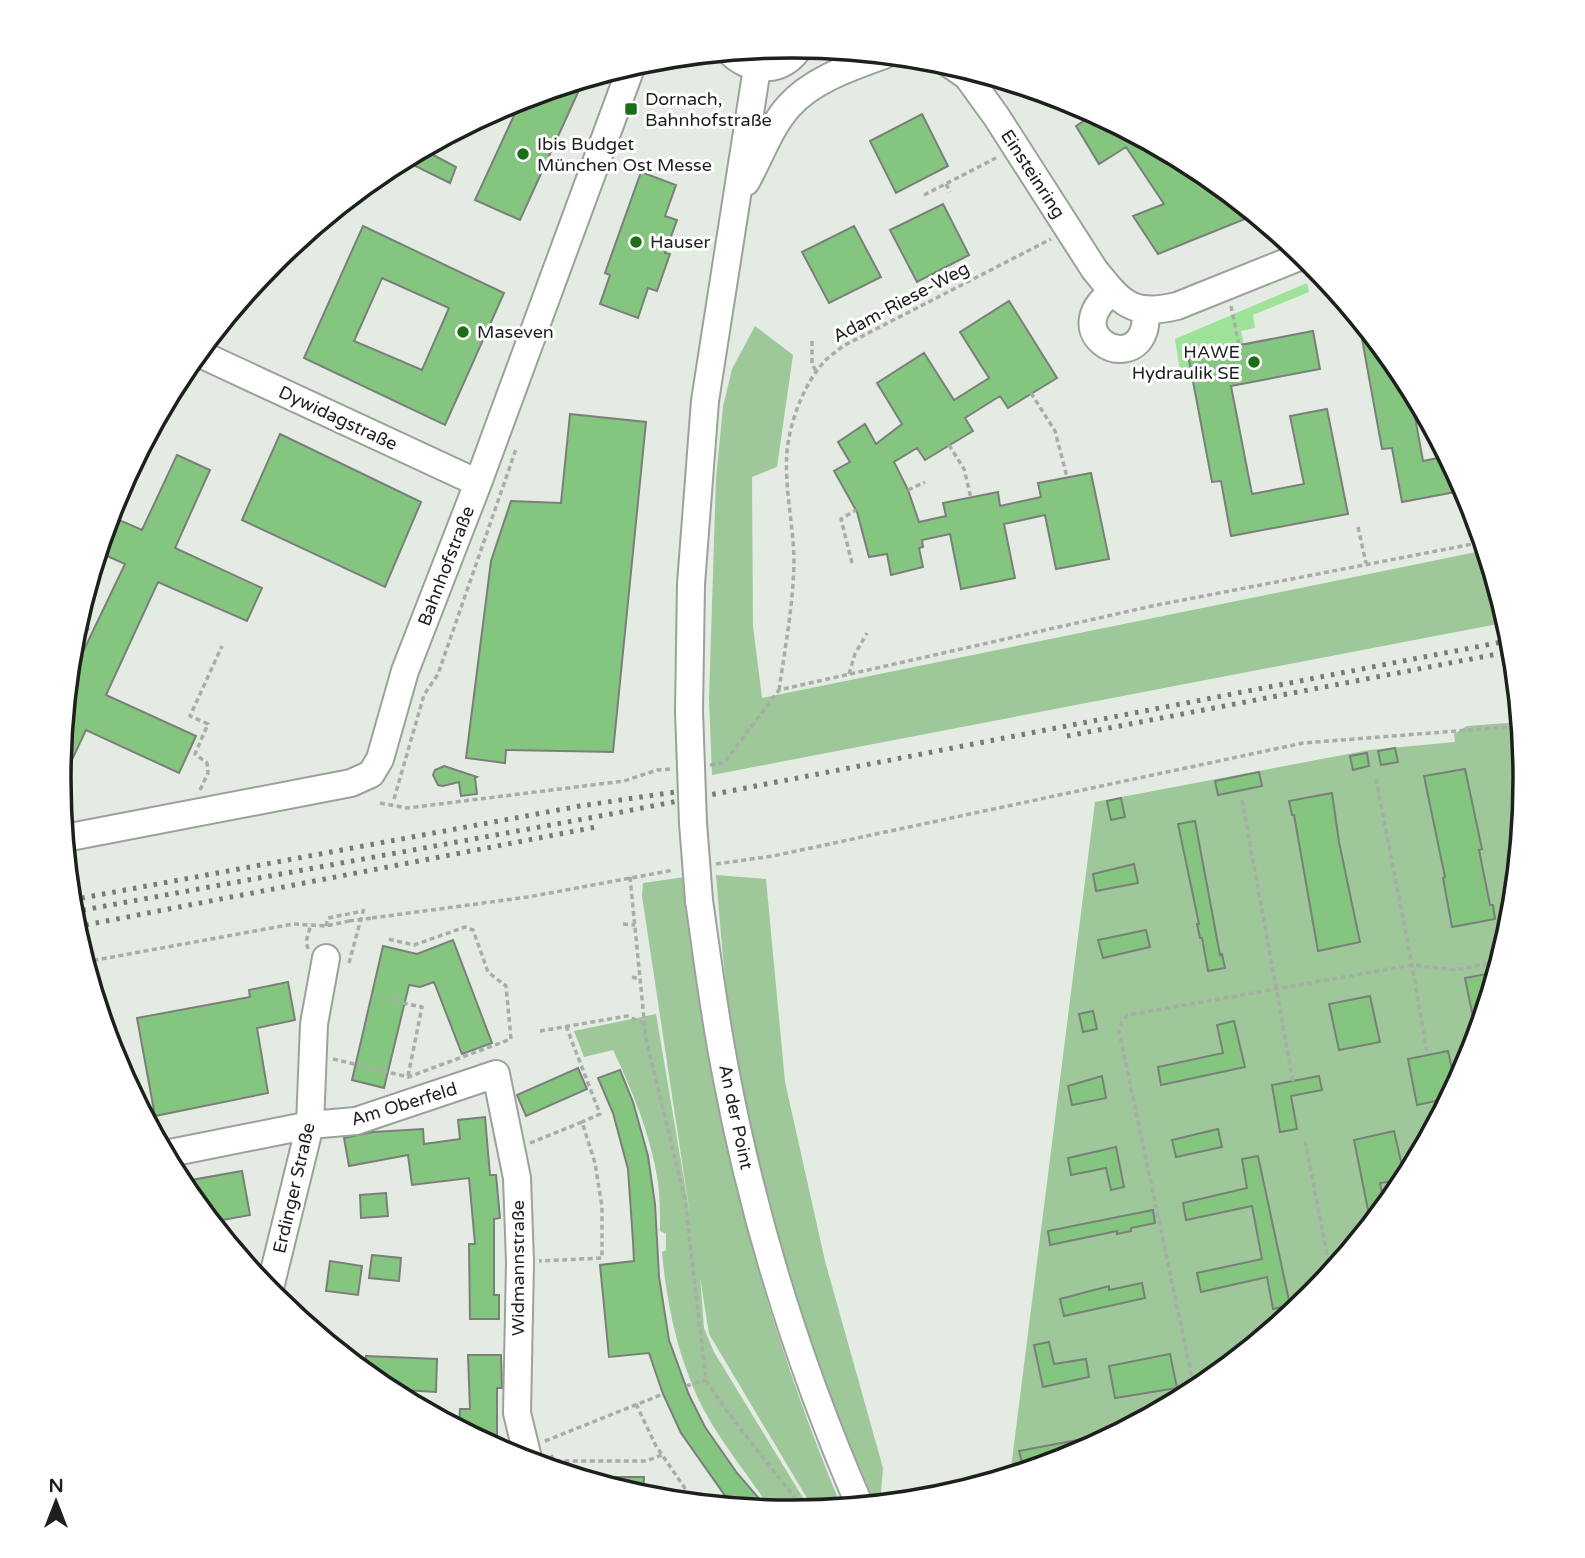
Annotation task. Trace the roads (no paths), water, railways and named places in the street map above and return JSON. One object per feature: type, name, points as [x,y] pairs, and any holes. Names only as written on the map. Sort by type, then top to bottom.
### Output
[{"type":"street","points":[[739,60],[757,68],[779,65],[791,58]]},
{"type":"street","points":[[736,202],[776,123],[789,105],[821,81],[867,62]]},
{"type":"street","name":"An der Point","points":[[757,68],[705,401],[691,584],[689,711],[693,823],[699,900],[724,1069],[754,1200],[784,1307],[820,1413],[856,1497]]},
{"type":"street","name":"Bahnhofstraße","points":[[74,836],[352,783],[371,774],[380,759],[405,671],[478,484],[627,77]]},
{"type":"street","name":"Einsteinring","points":[[970,80],[1094,269],[1112,292],[1133,308],[1146,311]]},
{"type":"street","points":[[1112,292],[1098,306],[1092,318],[1094,332],[1097,339],[1108,347],[1122,349],[1135,343],[1143,332],[1146,311],[1177,306],[1293,260]]},
{"type":"street","name":"Dywidagstraße","points":[[208,357],[478,484]]},
{"type":"street","name":"Erdinger Straße","points":[[272,1279],[310,1125],[319,958]]},
{"type":"street","name":"Am Oberfeld","points":[[176,1152],[310,1125],[356,1121],[496,1074]]},
{"type":"street","name":"Widmannstraße","points":[[496,1074],[517,1178],[520,1262],[517,1413],[534,1450]]},
{"type":"railway","points":[[83,910],[611,814],[1501,642]]},
{"type":"railway","points":[[1067,736],[1503,653]]},
{"type":"railway","points":[[81,898],[580,806],[675,792]]},
{"type":"railway","points":[[86,925],[596,827]]},
{"type":"place","name":"Dornach, Bahnhofstraße","points":[[631,109]]},
{"type":"place","name":"Ibis Budget München Ost Messe","points":[[523,154]]},
{"type":"place","name":"Hauser","points":[[636,242]]},
{"type":"place","name":"Maseven","points":[[463,332]]},
{"type":"place","name":"HAWE Hydraulik SE","points":[[1254,362]]}]
